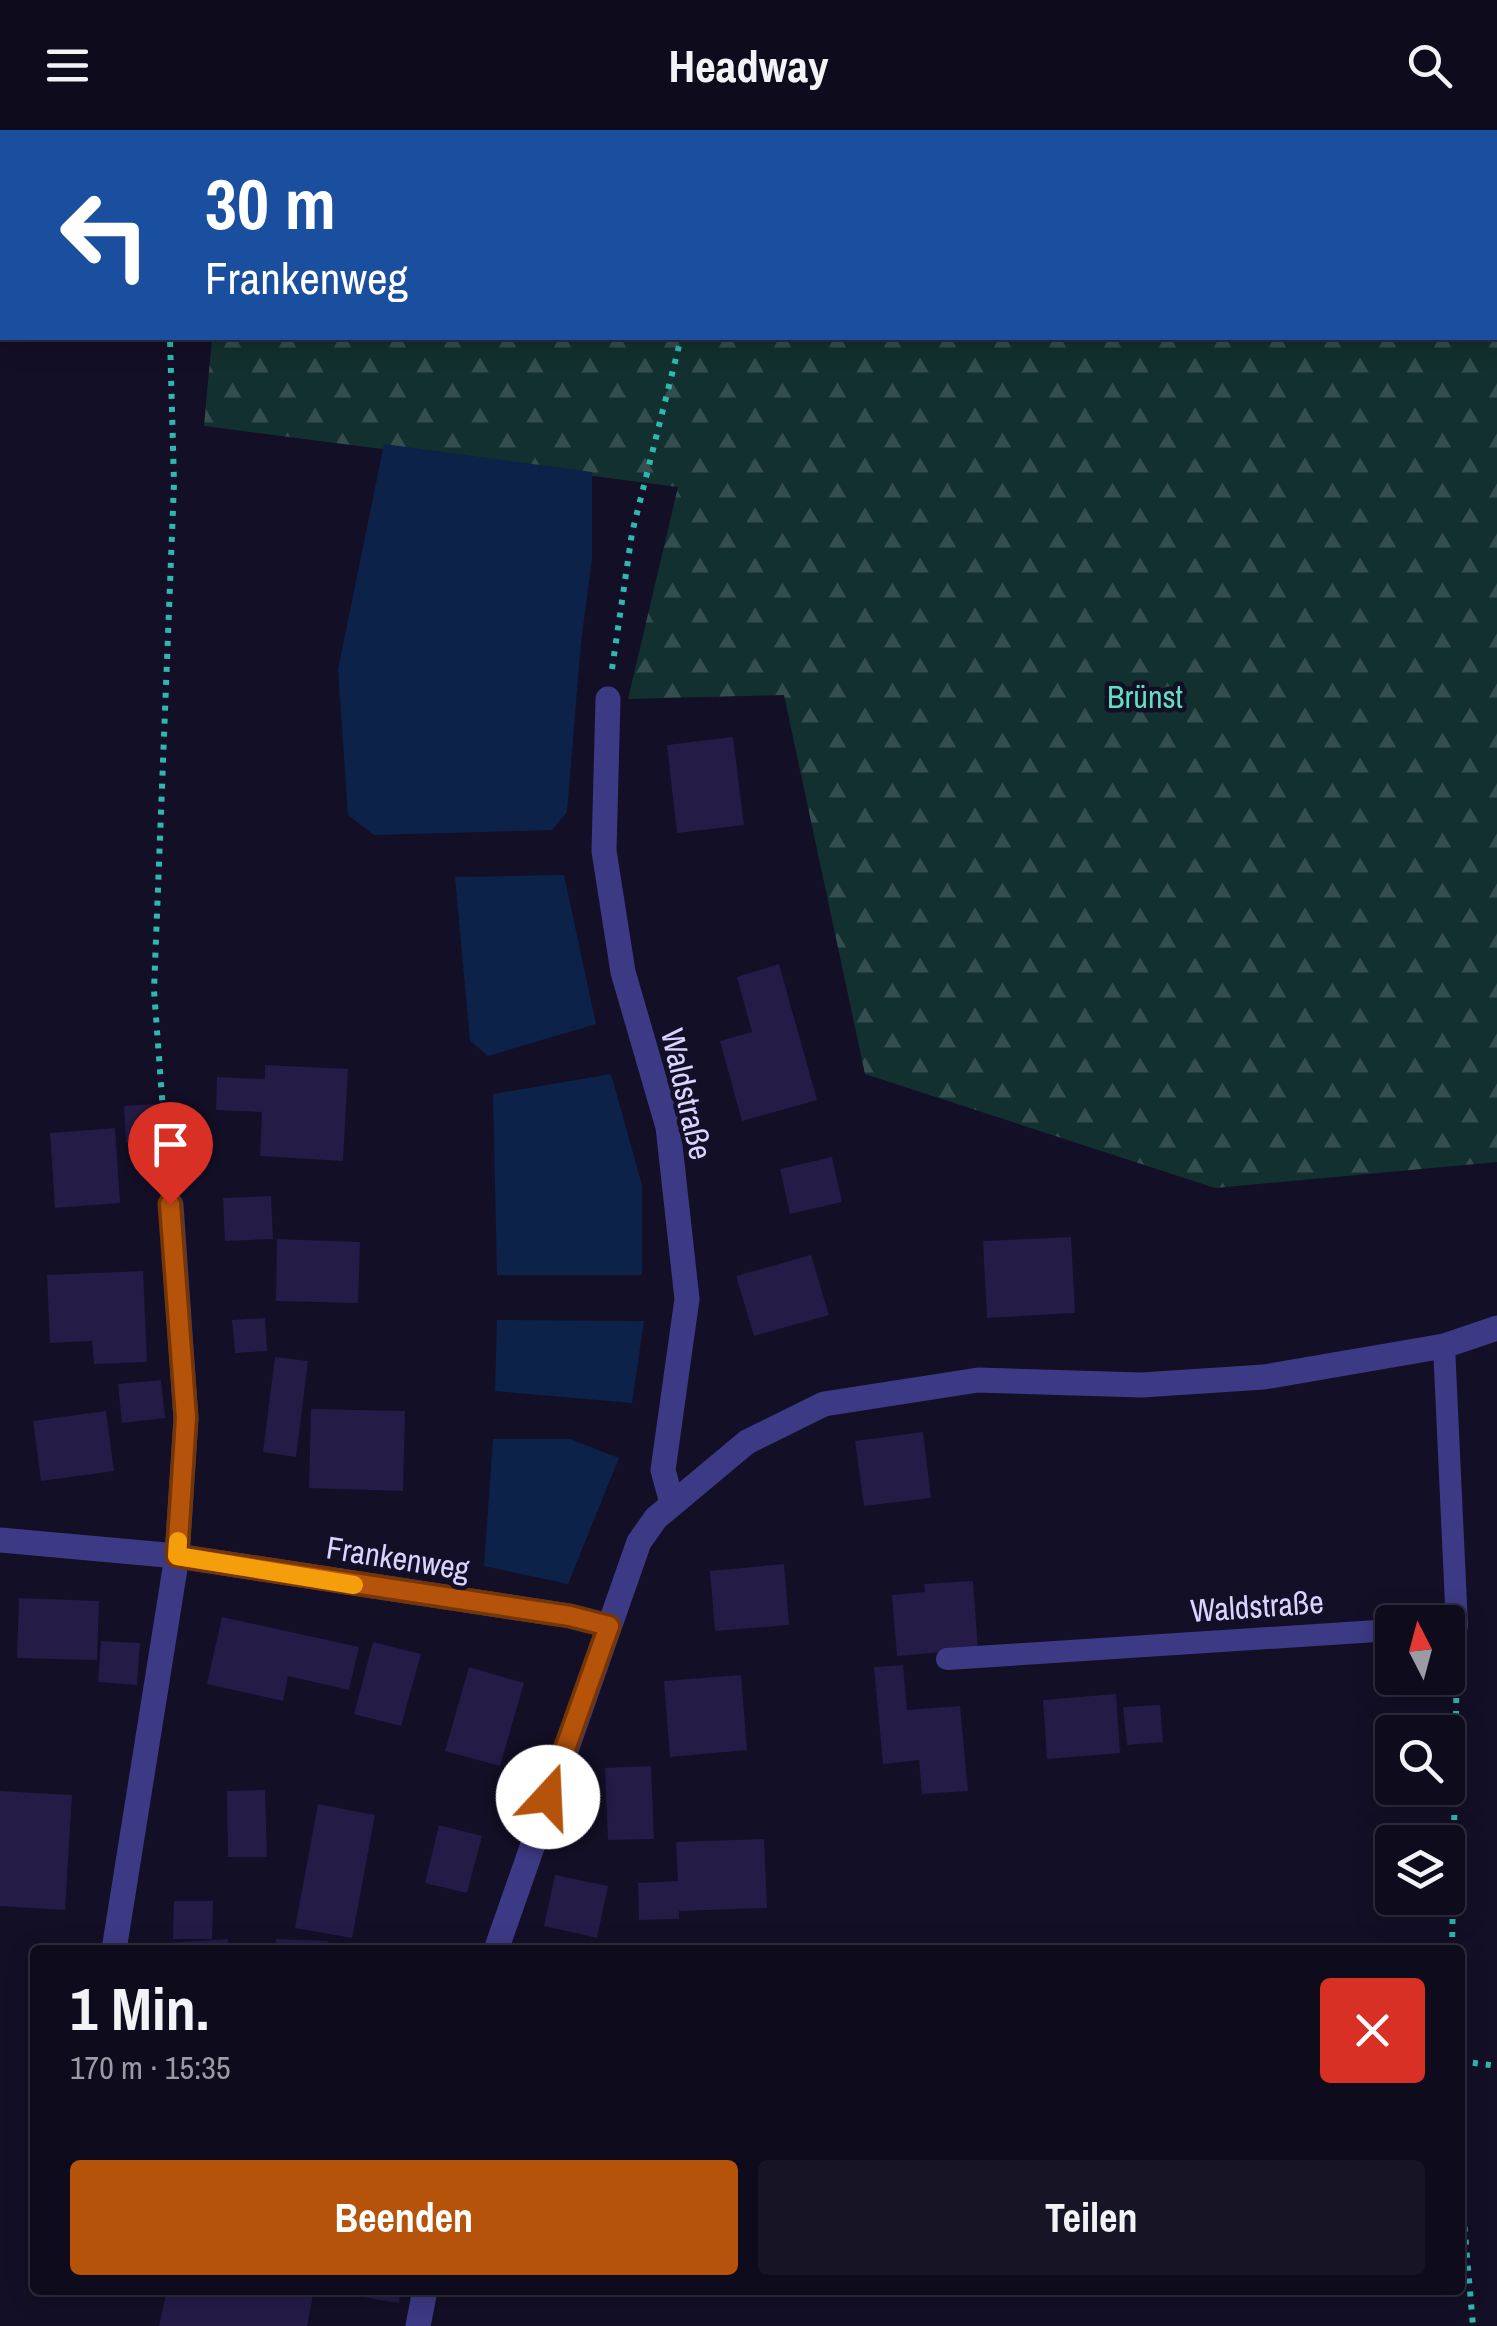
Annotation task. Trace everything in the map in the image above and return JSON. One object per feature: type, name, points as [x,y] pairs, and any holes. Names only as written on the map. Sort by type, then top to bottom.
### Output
[{"type":"street","name":"Waldstraße","points":[[608,699],[604,850],[623,972],[668,1127],[687,1300],[663,1470],[672,1503]]},
{"type":"street","points":[[115,1945],[177,1556],[186,1418],[170,1204]]},
{"type":"street","points":[[498,1945],[639,1542],[672,1503],[747,1442],[824,1404],[978,1380],[1142,1384],[1264,1377],[1444,1346],[1497,1328]]},
{"type":"street","name":"Frankenweg","points":[[0,1540],[177,1556],[570,1616],[609,1626]]},
{"type":"street","points":[[418,2326],[424,2295]]},
{"type":"lane","points":[[1444,1346],[1451,1605]]},
{"type":"lane","name":"Waldstraße","points":[[947,1659],[1375,1631]]},
{"type":"path","points":[[170,340],[174,483],[154,990],[170,1204]]},
{"type":"path","points":[[608,699],[632,533],[680,340]]},
{"type":"path","points":[[1452,1695],[1452,1945]]},
{"type":"path","points":[[1465,2062],[1497,2066]]},
{"type":"path","points":[[1465,2233],[1473,2326]]},
{"type":"green space","name":"Brünst","points":[[212,340],[1497,340],[1497,1162],[1215,1188],[865,1074],[784,695],[628,699],[678,487],[204,426]]},
{"type":"water","points":[[384,444],[592,472],[592,559],[567,812],[552,830],[374,835],[348,815],[338,669]]},
{"type":"water","points":[[564,875],[596,1024],[488,1056],[470,1041],[455,877]]},
{"type":"water","points":[[611,1074],[642,1185],[642,1275],[497,1275],[493,1094]]},
{"type":"water","points":[[497,1320],[644,1321],[632,1403],[495,1391]]},
{"type":"water","points":[[493,1439],[570,1439],[619,1458],[568,1584],[484,1566]]},
{"type":"building","points":[[733,737],[744,825],[677,833],[667,745]]},
{"type":"building","points":[[779,964],[817,1100],[742,1121],[720,1041],[752,1032],[737,977]]},
{"type":"building","points":[[265,1065],[348,1069],[343,1161],[260,1156],[262,1112],[216,1110],[217,1077],[265,1079]]},
{"type":"building","points":[[159,1104],[161,1141],[126,1143],[124,1106]]},
{"type":"building","points":[[115,1128],[120,1203],[55,1208],[50,1133]]},
{"type":"building","points":[[832,1157],[842,1202],[790,1214],[780,1169]]},
{"type":"building","points":[[271,1196],[273,1239],[225,1241],[223,1198]]},
{"type":"building","points":[[1071,1237],[1075,1313],[987,1318],[983,1241]]},
{"type":"building","points":[[277,1239],[360,1242],[358,1303],[276,1301]]},
{"type":"building","points":[[811,1255],[829,1315],[754,1336],[736,1276]]},
{"type":"building","points":[[143,1271],[147,1362],[94,1364],[92,1341],[50,1343],[47,1275]]},
{"type":"building","points":[[265,1318],[267,1351],[235,1353],[232,1320]]},
{"type":"building","points":[[275,1357],[308,1361],[296,1457],[263,1452]]},
{"type":"building","points":[[161,1380],[165,1418],[122,1423],[118,1384]]},
{"type":"building","points":[[311,1409],[405,1411],[403,1491],[309,1488]]},
{"type":"building","points":[[106,1411],[114,1471],[41,1481],[33,1421]]},
{"type":"building","points":[[923,1432],[931,1498],[864,1506],[855,1441]]},
{"type":"building","points":[[784,1564],[789,1625],[715,1631],[710,1571]]},
{"type":"building","points":[[973,1581],[978,1649],[897,1656],[892,1595],[925,1592],[924,1584]]},
{"type":"building","points":[[19,1598],[99,1601],[97,1660],[17,1658]]},
{"type":"building","points":[[222,1617],[359,1647],[349,1690],[288,1676],[283,1701],[207,1684]]},
{"type":"building","points":[[101,1641],[140,1643],[137,1685],[98,1682]]},
{"type":"building","points":[[373,1642],[421,1654],[401,1726],[354,1714]]},
{"type":"building","points":[[903,1665],[907,1710],[960,1706],[968,1791],[922,1794],[919,1760],[883,1764],[874,1667]]},
{"type":"building","points":[[469,1667],[524,1683],[500,1766],[445,1751]]},
{"type":"building","points":[[741,1675],[747,1750],[670,1757],[664,1681]]},
{"type":"building","points":[[1116,1694],[1120,1753],[1047,1759],[1043,1700]]},
{"type":"building","points":[[1160,1705],[1163,1742],[1127,1745],[1123,1707]]},
{"type":"building","points":[[651,1766],[654,1839],[608,1840],[605,1768]]},
{"type":"building","points":[[265,1790],[267,1857],[228,1857],[227,1791]]},
{"type":"building","points":[[0,1791],[72,1795],[65,1910],[0,1906]]},
{"type":"building","points":[[318,1804],[375,1815],[352,1938],[295,1928]]},
{"type":"building","points":[[439,1825],[482,1836],[467,1893],[425,1883]]},
{"type":"building","points":[[764,1839],[767,1908],[679,1911],[679,1919],[639,1920],[638,1883],[678,1881],[676,1842]]},
{"type":"building","points":[[555,1875],[608,1886],[597,1938],[544,1926]]},
{"type":"building","points":[[174,1901],[213,1901],[212,1939],[173,1939]]},
{"type":"building","points":[[228,1939],[229,1945],[167,1945]]},
{"type":"building","points":[[276,1939],[328,1941],[328,1945],[275,1945]]},
{"type":"building","points":[[166,2295],[313,2295],[307,2326],[159,2326]]},
{"type":"building","points":[[363,2295],[400,2295],[399,2303]]},
{"type":"slow traffic","points":[[178,1541],[177,1556],[354,1585]]},
{"type":"route","points":[[170,1204],[186,1418],[177,1556],[570,1616],[609,1626],[548,1797]]}]
